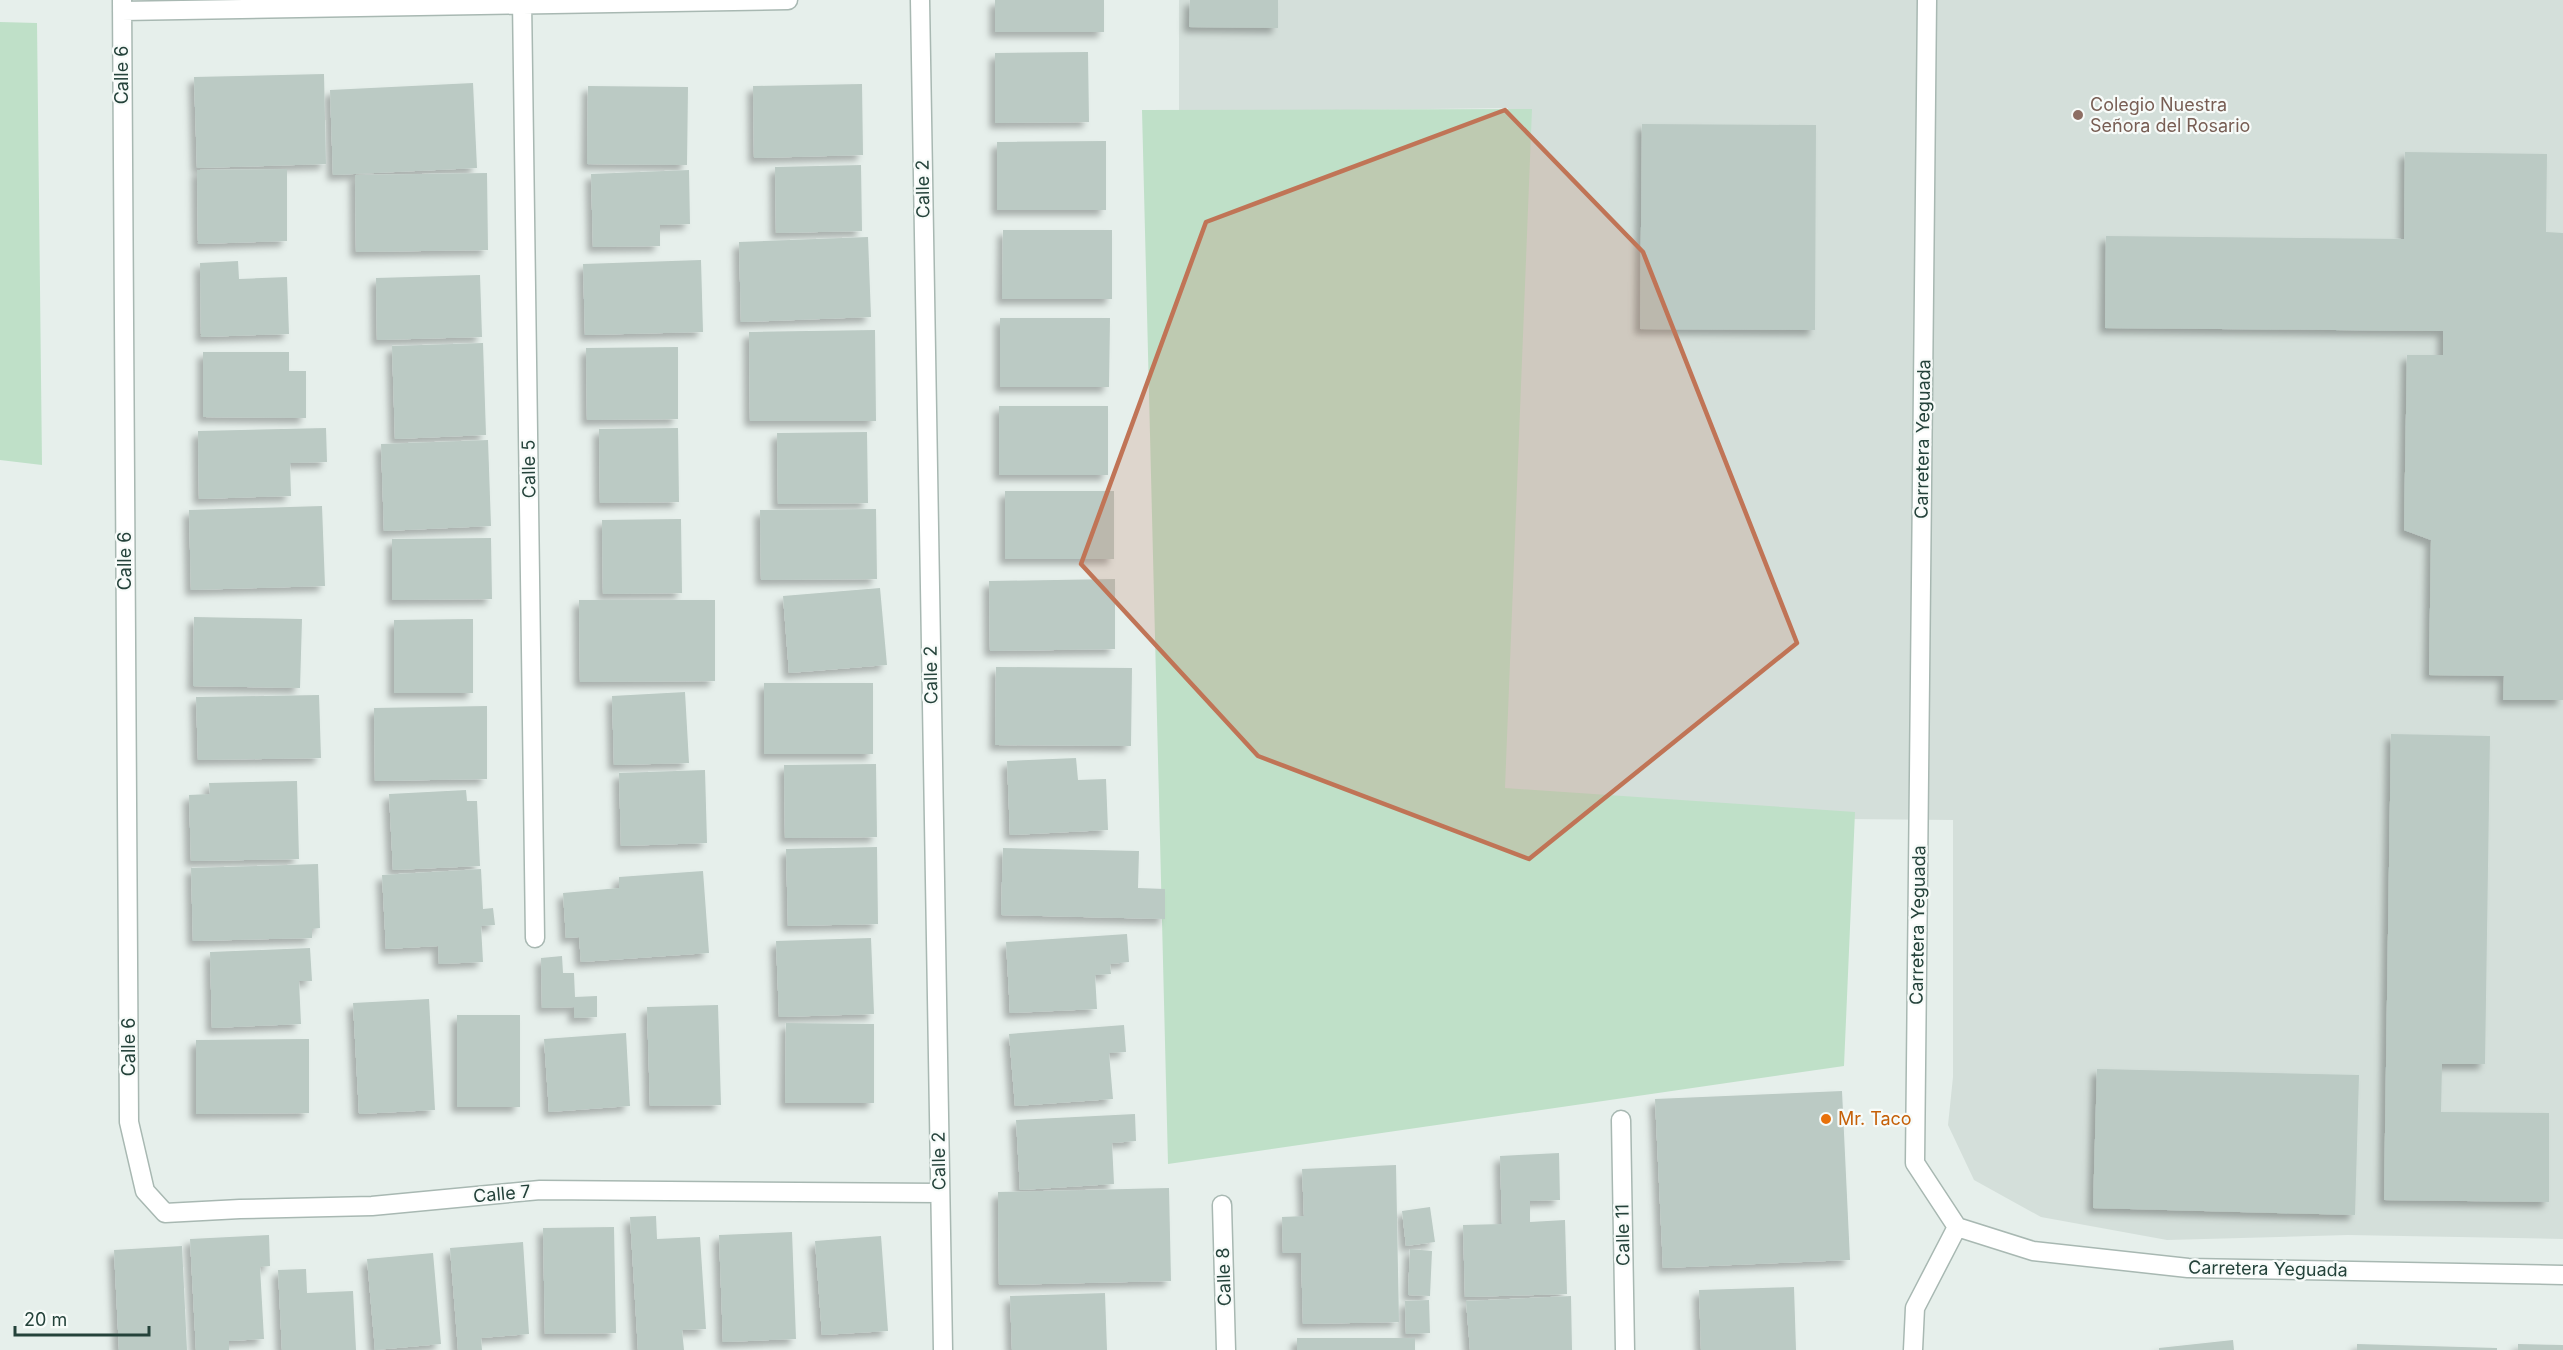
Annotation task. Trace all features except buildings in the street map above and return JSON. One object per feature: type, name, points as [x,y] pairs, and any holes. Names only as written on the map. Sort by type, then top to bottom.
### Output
[{"type":"street","points":[[122,6],[788,0]]},
{"type":"street","name":"Calle 2","points":[[920,0],[943,1350]]},
{"type":"street","name":"Carretera Yeguada","points":[[1927,0],[1915,1163],[1957,1227],[2033,1251],[2188,1268],[2563,1275]]},
{"type":"street","name":"Calle 5","points":[[522,2],[535,938]]},
{"type":"street","name":"Calle 6","points":[[122,6],[129,1122]]},
{"type":"street","name":"Calle 11","points":[[1621,1120],[1625,1350]]},
{"type":"street","name":"Calle 7","points":[[129,1122],[145,1191],[165,1213],[372,1206],[540,1190],[939,1193]]},
{"type":"street","name":"Calle 8","points":[[1222,1204],[1226,1350]]},
{"type":"street","points":[[1913,1350],[1915,1308],[1957,1227]]},
{"type":"highlighted area","points":[[1505,110],[1643,252],[1797,643],[1529,859],[1258,756],[1081,564],[1206,222]]},
{"type":"shaded area","points":[[1179,0],[2563,0],[2563,1239],[2348,1235],[2167,1240],[2041,1217],[1974,1180],[1948,1125],[1953,1077],[1953,820],[1848,819],[1494,799],[1500,624],[1508,108],[1179,112]]},
{"type":"green space","points":[[0,22],[37,23],[42,465],[0,460]]},
{"type":"green space","points":[[1532,109],[1505,788],[1855,812],[1844,1066],[1168,1164],[1142,110]]},
{"type":"place","name":"Colegio Nuestra Señora del Rosario","points":[[2078,115]]},
{"type":"place","name":"Mr. Taco","points":[[1826,1119]]}]
